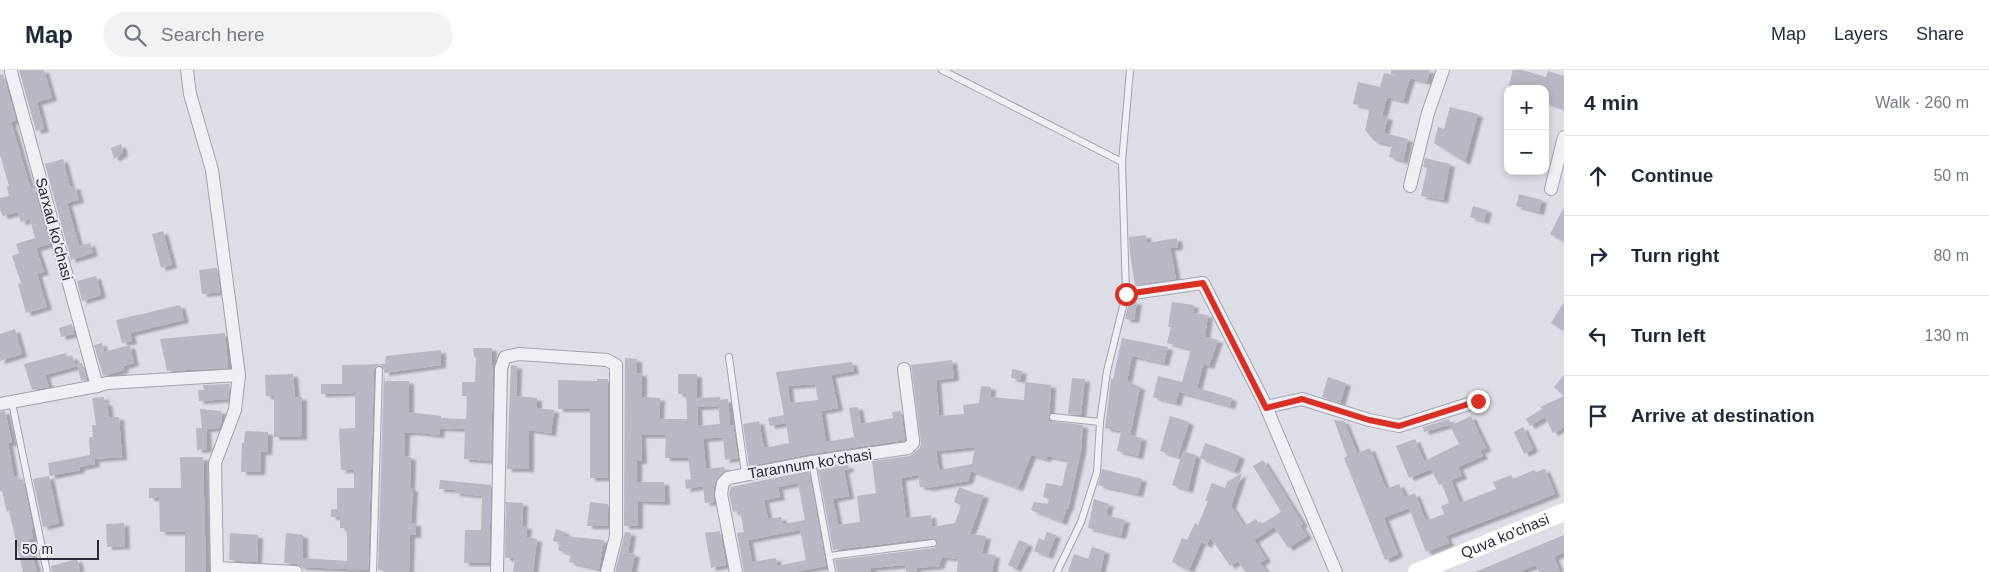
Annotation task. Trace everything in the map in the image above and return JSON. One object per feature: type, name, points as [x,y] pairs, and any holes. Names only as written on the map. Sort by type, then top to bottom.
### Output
[{"type":"main road","name":"Quva ko'chasi","points":[[1417,572],[1564,512]]},
{"type":"street","points":[[187,70],[190,94],[212,170],[239,376],[235,410],[215,463],[217,570],[296,572]]},
{"type":"street","points":[[1410,186],[1428,113],[1443,70]]},
{"type":"street","name":"Sarxad koʻchasi","points":[[11,72],[98,386]]},
{"type":"street","points":[[1551,189],[1564,138]]},
{"type":"street","points":[[1126,294],[1203,283],[1266,408],[1336,572]]},
{"type":"street","points":[[497,572],[501,368],[505,357],[519,354],[607,360],[616,365],[616,536],[606,572]]},
{"type":"street","name":"Tarannum koʻchasi","points":[[736,572],[721,488],[723,483],[728,478],[745,474],[908,448],[914,440],[904,369]]},
{"type":"street","points":[[6,403],[107,383],[239,376]]},
{"type":"street","points":[[1266,408],[1302,399],[1369,420],[1399,426],[1478,401]]},
{"type":"lane","points":[[942,70],[1122,162]]},
{"type":"lane","points":[[1057,572],[1081,522],[1097,472],[1100,422],[1107,371],[1126,294],[1122,162],[1130,70]]},
{"type":"lane","points":[[729,357],[745,474]]},
{"type":"lane","points":[[373,572],[379,370]]},
{"type":"lane","points":[[6,403],[47,572]]},
{"type":"lane","points":[[1053,417],[1100,422]]},
{"type":"lane","points":[[812,462],[832,572]]},
{"type":"lane","points":[[829,556],[934,543]]},
{"type":"building","points":[[19,70],[44,70],[52,98],[37,102],[44,129],[36,131]]},
{"type":"building","points":[[1391,70],[1430,70],[1427,82],[1410,78],[1403,101],[1387,97],[1382,116],[1388,117],[1384,133],[1408,139],[1403,161],[1389,157],[1392,145],[1374,141],[1365,130],[1370,108],[1353,104],[1358,82],[1380,87],[1384,73],[1400,77],[1391,74]]},
{"type":"building","points":[[1513,70],[1522,70],[1546,77],[1548,71],[1564,76],[1564,108],[1549,103],[1549,85],[1509,85]]},
{"type":"building","points":[[3,74],[16,120],[11,122],[31,189],[34,188],[50,244],[36,248],[44,272],[37,274],[47,307],[26,313],[18,284],[21,283],[12,256],[19,253],[16,244],[35,238],[30,219],[21,222],[18,212],[3,216],[0,210],[0,198],[9,196],[7,187],[9,186],[0,155],[0,75]]},
{"type":"building","points":[[1450,107],[1478,114],[1465,162],[1434,143],[1438,127],[1444,129]]},
{"type":"building","points":[[121,144],[123,153],[114,159],[111,148]]},
{"type":"building","points":[[1425,158],[1450,164],[1443,200],[1421,196],[1427,168],[1423,167]]},
{"type":"building","points":[[63,159],[70,187],[75,186],[79,200],[67,203],[79,246],[90,243],[93,253],[71,260],[45,164]]},
{"type":"building","points":[[1519,194],[1542,200],[1539,212],[1516,206]]},
{"type":"building","points":[[1473,206],[1487,210],[1484,221],[1470,217]]},
{"type":"building","points":[[1564,207],[1564,242],[1550,234]]},
{"type":"building","points":[[163,231],[172,265],[161,268],[152,234]]},
{"type":"building","points":[[1146,235],[1147,243],[1177,238],[1178,247],[1170,248],[1176,279],[1135,285],[1129,237]]},
{"type":"building","points":[[217,268],[220,292],[202,294],[199,270]]},
{"type":"building","points":[[96,276],[101,295],[82,301],[77,281]]},
{"type":"building","points":[[1137,301],[1134,320],[1125,319],[1129,302]]},
{"type":"building","points":[[1172,302],[1194,305],[1193,313],[1208,315],[1205,337],[1218,340],[1209,366],[1203,364],[1197,388],[1232,398],[1230,406],[1179,392],[1176,403],[1153,397],[1158,376],[1182,382],[1191,349],[1167,343],[1171,327],[1168,327]]},
{"type":"building","points":[[1564,302],[1564,331],[1551,323]]},
{"type":"building","points":[[180,305],[184,320],[130,333],[132,341],[122,343],[116,320]]},
{"type":"building","points":[[72,324],[74,334],[61,337],[59,328]]},
{"type":"building","points":[[15,329],[22,354],[0,361],[0,334]]},
{"type":"building","points":[[225,333],[228,368],[167,371],[160,339]]},
{"type":"building","points":[[1122,338],[1168,347],[1164,363],[1132,356],[1127,381],[1140,387],[1130,435],[1142,438],[1138,456],[1117,451],[1121,431],[1105,428],[1111,379],[1113,379]]},
{"type":"building","points":[[102,343],[104,352],[130,345],[134,363],[123,366],[124,370],[103,376],[94,345]]},
{"type":"building","points":[[473,348],[492,348],[491,461],[464,459],[465,429],[440,428],[439,435],[405,433],[404,456],[411,457],[410,488],[413,489],[411,523],[416,523],[416,535],[410,535],[409,572],[383,572],[383,570],[378,570],[384,370],[380,365],[376,366],[374,370],[368,570],[302,567],[297,564],[284,563],[286,533],[303,535],[303,558],[347,561],[347,528],[340,528],[340,517],[331,517],[331,509],[337,509],[337,488],[354,488],[354,470],[341,470],[339,429],[355,428],[355,393],[321,394],[321,384],[342,384],[342,365],[385,364],[386,356],[441,350],[441,365],[384,373],[385,381],[409,381],[409,412],[441,416],[441,418],[466,419],[467,396],[462,396],[462,382],[475,382],[476,357],[474,357]]},
{"type":"building","points":[[66,353],[67,358],[72,356],[77,366],[45,375],[49,387],[32,390],[24,364]]},
{"type":"building","points":[[625,358],[637,359],[637,373],[642,373],[642,397],[660,398],[659,419],[687,419],[686,394],[678,394],[678,374],[697,374],[697,398],[720,397],[720,400],[728,399],[730,425],[733,425],[738,458],[725,460],[723,437],[703,439],[706,469],[724,467],[725,471],[715,482],[714,502],[705,503],[703,486],[686,489],[685,480],[691,479],[688,458],[665,458],[666,435],[641,435],[642,461],[637,461],[637,482],[664,482],[665,502],[638,501],[638,526],[624,526]],"holes":[[[718,406],[720,424],[698,426],[697,407]]]},
{"type":"building","points":[[952,360],[954,378],[936,380],[939,416],[964,414],[963,405],[979,403],[981,386],[991,387],[990,397],[1024,400],[1025,382],[1051,385],[1049,421],[1083,425],[1081,451],[1068,509],[1062,522],[1031,510],[1034,502],[1048,504],[1049,499],[1043,497],[1046,483],[1062,486],[1068,460],[1047,456],[1046,459],[1031,455],[1018,488],[971,471],[968,481],[927,488],[920,487],[918,475],[901,478],[906,518],[931,515],[932,527],[955,523],[961,505],[954,502],[959,487],[984,495],[970,534],[986,536],[982,553],[995,555],[992,572],[957,572],[958,559],[942,557],[939,566],[916,568],[917,572],[906,572],[905,565],[871,568],[871,572],[837,572],[835,560],[934,548],[937,545],[937,540],[932,538],[833,550],[818,469],[848,465],[849,469],[844,470],[849,496],[833,499],[838,525],[860,522],[857,496],[876,493],[872,461],[910,456],[919,449],[921,444],[911,365]],"holes":[[[975,447],[972,464],[939,470],[936,451]]]},
{"type":"building","points":[[852,362],[854,371],[831,375],[838,408],[821,411],[826,442],[854,437],[849,408],[858,407],[861,424],[893,418],[892,412],[901,411],[905,440],[810,454],[749,466],[743,424],[759,421],[764,448],[789,443],[786,423],[770,426],[768,418],[784,415],[776,372]],"holes":[[[815,384],[818,400],[790,403],[788,386]]]},
{"type":"building","points":[[82,363],[87,380],[81,381],[77,364]]},
{"type":"building","points":[[511,365],[517,366],[516,396],[537,398],[537,408],[554,410],[551,433],[529,430],[529,469],[507,469]]},
{"type":"building","points":[[1012,369],[1022,371],[1020,380],[1011,378]]},
{"type":"building","points":[[293,374],[295,397],[302,397],[302,437],[274,437],[274,396],[266,396],[265,375]]},
{"type":"building","points":[[1564,375],[1564,396],[1554,387]]},
{"type":"building","points":[[1328,377],[1346,383],[1340,403],[1322,397]]},
{"type":"building","points":[[1072,378],[1085,379],[1081,415],[1068,414]]},
{"type":"building","points":[[597,379],[608,379],[608,478],[590,478],[590,409],[558,409],[558,380],[597,381]]},
{"type":"building","points":[[230,384],[228,399],[199,401],[198,390],[204,390],[203,385]]},
{"type":"building","points":[[1564,396],[1564,427],[1553,433],[1545,417],[1530,426],[1526,419],[1542,409],[1540,407]]},
{"type":"building","points":[[104,397],[104,403],[107,402],[109,417],[119,417],[122,457],[94,459],[95,464],[80,467],[80,470],[50,476],[48,463],[90,455],[89,437],[93,437],[92,425],[96,425],[92,398]]},
{"type":"building","points":[[200,409],[221,411],[222,422],[219,428],[206,429],[207,449],[197,450],[196,428],[202,428]]},
{"type":"building","points":[[5,411],[12,443],[8,443],[14,477],[18,476],[19,482],[23,481],[33,529],[31,529],[33,538],[28,540],[37,572],[23,572],[9,511],[7,512],[2,491],[0,491],[0,412]]},
{"type":"building","points":[[1170,416],[1189,422],[1178,457],[1160,451]]},
{"type":"building","points":[[1471,416],[1486,448],[1480,451],[1483,456],[1458,467],[1462,476],[1451,480],[1460,503],[1496,489],[1493,482],[1511,475],[1513,479],[1534,470],[1536,472],[1545,469],[1555,494],[1446,536],[1449,543],[1426,552],[1409,508],[1384,518],[1398,554],[1385,560],[1344,458],[1347,456],[1334,420],[1344,421],[1357,453],[1370,448],[1386,489],[1399,484],[1405,497],[1415,493],[1426,521],[1444,514],[1441,506],[1449,503],[1442,484],[1439,485],[1431,469],[1409,478],[1396,446],[1415,439],[1424,461],[1459,444],[1450,426]]},
{"type":"building","points":[[1449,419],[1451,424],[1424,432],[1423,427]]},
{"type":"building","points":[[1523,427],[1533,449],[1524,454],[1514,432]]},
{"type":"building","points":[[245,431],[268,432],[267,452],[261,452],[260,472],[241,472],[242,443],[244,443]]},
{"type":"building","points":[[1205,443],[1240,456],[1234,471],[1200,458]]},
{"type":"building","points":[[1183,451],[1196,455],[1188,490],[1172,485]]},
{"type":"building","points":[[180,457],[203,457],[206,572],[185,572],[185,532],[160,532],[159,498],[149,498],[149,488],[181,488]]},
{"type":"building","points":[[1263,460],[1303,524],[1300,525],[1307,536],[1288,548],[1274,527],[1254,540],[1266,559],[1260,563],[1267,572],[1245,572],[1238,561],[1230,566],[1210,537],[1207,545],[1201,542],[1189,570],[1172,562],[1182,538],[1187,540],[1195,523],[1198,525],[1208,501],[1205,500],[1212,483],[1225,488],[1227,482],[1242,473],[1231,506],[1244,526],[1256,519],[1260,525],[1281,512],[1253,466]]},
{"type":"building","points":[[1102,469],[1142,479],[1138,494],[1098,485]]},
{"type":"building","points":[[809,471],[826,566],[794,572],[744,572],[737,533],[744,532],[740,511],[733,512],[729,494],[731,487]],"holes":[[[798,483],[805,520],[783,524],[781,517],[768,519],[764,500],[780,497],[778,487]],[[800,530],[806,560],[777,566],[776,558],[752,562],[748,540]]]},
{"type":"building","points":[[49,476],[59,523],[43,527],[33,479]]},
{"type":"building","points":[[440,480],[491,485],[489,563],[464,563],[465,530],[481,530],[482,496],[455,493],[455,490],[439,489]]},
{"type":"building","points":[[1094,499],[1109,504],[1106,515],[1125,520],[1121,536],[1088,528]]},
{"type":"building","points":[[506,502],[523,503],[522,526],[527,526],[526,537],[537,539],[533,572],[513,572],[515,558],[505,558]]},
{"type":"building","points":[[590,502],[608,504],[608,526],[587,526]]},
{"type":"building","points":[[124,523],[125,546],[107,547],[106,524]]},
{"type":"building","points":[[556,529],[565,532],[565,536],[604,540],[599,569],[569,562],[571,554],[558,550],[560,543],[553,541]]},
{"type":"building","points":[[720,531],[726,565],[711,568],[705,533]]},
{"type":"building","points":[[625,532],[631,533],[628,553],[635,554],[631,572],[615,572]]},
{"type":"building","points":[[1047,532],[1056,535],[1048,556],[1034,551],[1039,538],[1044,540]]},
{"type":"building","points":[[230,533],[258,535],[257,562],[229,560]]},
{"type":"building","points":[[1564,535],[1564,552],[1554,557],[1560,572],[1539,572],[1536,565],[1518,572],[1475,572]]},
{"type":"building","points":[[1019,540],[1028,544],[1016,569],[1008,565]]},
{"type":"building","points":[[1092,547],[1105,551],[1100,572],[1068,572],[1074,554],[1088,559]]},
{"type":"building","points":[[77,559],[80,571],[52,572],[51,566]]},
{"type":"route","points":[[1126,294],[1203,283],[1266,408],[1302,399],[1369,420],[1399,426],[1478,401]]}]
